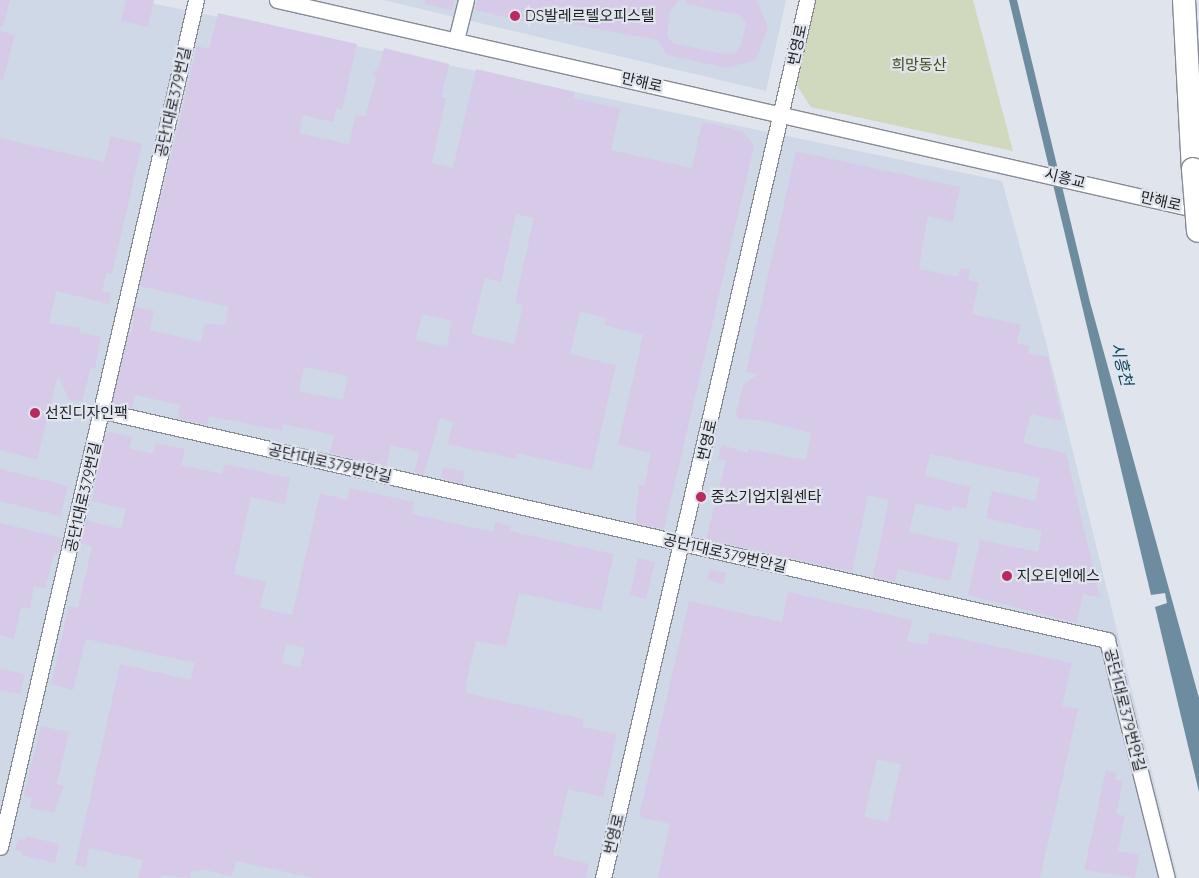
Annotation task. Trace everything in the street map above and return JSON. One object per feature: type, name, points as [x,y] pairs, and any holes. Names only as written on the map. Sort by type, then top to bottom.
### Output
[{"type":"highway","points":[[1184,0],[1192,169],[1199,226]]},
{"type":"street","name":"공단1대로379번길","points":[[0,847],[103,411],[196,0]]},
{"type":"street","name":"만해로","points":[[277,0],[1006,164]]},
{"type":"street","points":[[456,40],[466,0]]},
{"type":"street","name":"번영로","points":[[603,878],[683,543],[807,0]]},
{"type":"street","name":"시흥교","points":[[1006,164],[1123,192]]},
{"type":"street","name":"만해로","points":[[1123,192],[1199,226]]},
{"type":"street","name":"공단1대로379번안길","points":[[103,411],[1107,640],[1167,878]]},
{"type":"shaded area","points":[[0,0],[137,0],[1002,181],[1047,346],[1178,878],[0,878]]},
{"type":"shaded area","points":[[383,0],[786,0],[766,91]]},
{"type":"green space","name":"희망동산","points":[[815,0],[973,0],[1013,151],[811,107],[797,86]]},
{"type":"water","points":[[1009,0],[1017,0],[1090,302],[1199,698],[1199,792],[1155,607],[1167,603],[1165,593],[1151,595]]},
{"type":"building","points":[[0,0],[10,0],[3,27],[0,27]]},
{"type":"building","points":[[126,0],[154,0],[148,27],[121,21]]},
{"type":"building","points":[[425,0],[454,0],[452,10],[425,4]]},
{"type":"building","points":[[478,0],[679,0],[670,11],[667,37],[673,43],[723,54],[735,53],[741,45],[746,23],[739,15],[686,4],[686,0],[757,0],[768,27],[756,60],[726,68],[667,55],[657,40],[529,16],[527,22],[475,10]]},
{"type":"building","points":[[218,13],[357,44],[342,110],[336,108],[333,122],[303,115],[299,133],[349,144],[356,115],[365,117],[376,79],[372,72],[378,70],[384,48],[449,64],[441,97],[446,98],[432,163],[453,168],[476,69],[575,92],[573,98],[620,108],[611,150],[692,168],[702,122],[743,131],[754,146],[664,529],[635,523],[639,485],[644,486],[651,453],[618,445],[643,335],[604,325],[606,318],[595,315],[580,312],[570,354],[616,365],[592,470],[517,453],[516,459],[448,444],[453,422],[440,418],[424,475],[414,472],[420,452],[391,445],[386,466],[330,453],[334,435],[283,424],[282,431],[209,416],[207,425],[178,418],[180,405],[135,395],[132,408],[112,404],[128,334],[131,335],[135,318],[132,317],[135,307],[154,311],[150,330],[201,342],[205,324],[225,325],[229,307],[140,286],[197,46],[209,49]],"holes":[[[516,214],[534,218],[515,303],[523,305],[514,344],[471,334],[485,278],[501,282]],[[422,314],[452,321],[447,347],[416,340]],[[304,367],[348,376],[343,400],[299,391]]]},
{"type":"building","points":[[0,31],[15,35],[3,80],[0,79]]},
{"type":"building","points":[[111,136],[142,144],[112,274],[107,272],[102,291],[111,293],[109,304],[56,291],[49,323],[80,328],[79,333],[101,337],[95,368],[91,368],[82,402],[69,400],[58,375],[37,460],[0,450],[0,138],[104,162]]},
{"type":"building","points":[[796,151],[960,187],[953,222],[928,216],[919,269],[958,277],[960,268],[970,270],[968,280],[979,282],[972,314],[1021,325],[1017,343],[1029,346],[1028,353],[1048,357],[1062,421],[1031,414],[1023,443],[1066,453],[1100,597],[1083,594],[1077,623],[968,595],[980,540],[1038,552],[1042,531],[986,518],[992,491],[1035,501],[1040,478],[930,454],[925,476],[971,487],[966,509],[952,506],[951,511],[916,503],[909,532],[959,543],[950,581],[898,569],[895,582],[873,577],[889,500],[868,495],[852,572],[706,539],[726,461],[718,459],[722,445],[748,453],[748,449],[806,460],[811,433],[761,420],[738,419],[736,414],[743,385],[758,374],[746,372]]},
{"type":"building","points":[[110,432],[132,437],[129,448],[153,454],[156,443],[185,449],[181,465],[222,474],[225,464],[290,478],[285,504],[251,497],[234,574],[266,582],[260,608],[292,615],[320,493],[347,500],[350,488],[414,502],[412,514],[493,532],[495,522],[511,526],[510,531],[614,554],[601,611],[519,593],[506,647],[476,641],[466,684],[466,693],[584,719],[582,727],[617,734],[603,797],[568,789],[553,855],[589,864],[586,878],[313,878],[236,861],[232,876],[200,869],[199,872],[191,870],[190,878],[162,875],[162,878],[138,878],[143,860],[89,848],[86,867],[75,865],[120,664],[191,680],[195,663],[86,639],[73,690],[51,684],[69,606],[78,608],[92,546],[80,543],[86,520],[121,529],[126,509],[92,501],[105,436]],"holes":[[[286,644],[305,648],[300,668],[282,663]]]},
{"type":"building","points":[[443,467],[464,471],[463,484],[441,478]]},
{"type":"building","points":[[0,469],[68,486],[60,516],[0,501]]},
{"type":"building","points":[[0,523],[62,538],[58,554],[54,553],[45,589],[34,586],[30,609],[21,607],[14,639],[0,635]]},
{"type":"building","points":[[638,558],[655,562],[646,599],[630,595]]},
{"type":"building","points":[[710,569],[726,573],[724,584],[708,580]]},
{"type":"building","points":[[788,592],[912,620],[907,641],[927,645],[930,632],[1072,663],[1062,706],[1078,709],[1040,878],[658,878],[670,824],[639,817],[689,601],[782,622]],"holes":[[[877,759],[901,764],[888,822],[864,817]]]},
{"type":"building","points":[[0,669],[25,674],[20,694],[0,690]]},
{"type":"building","points":[[41,726],[69,732],[57,784],[64,786],[54,813],[30,808],[32,798],[24,796]]},
{"type":"building","points":[[1106,770],[1116,772],[1115,779],[1123,781],[1116,814],[1125,816],[1118,851],[1139,855],[1135,878],[1084,870]]},
{"type":"building","points":[[26,836],[60,844],[55,863],[22,855],[22,851],[15,850],[18,839],[25,840]]},
{"type":"place","name":"DS발레르텔오피스텔","points":[[515,16]]},
{"type":"place","name":"선진디자인팩","points":[[35,413]]},
{"type":"place","name":"중소기업지원센타","points":[[701,497]]},
{"type":"place","name":"지오티엔에스","points":[[1007,576]]},
{"type":"water label","name":"시흥천","points":[[1122,364]]}]
